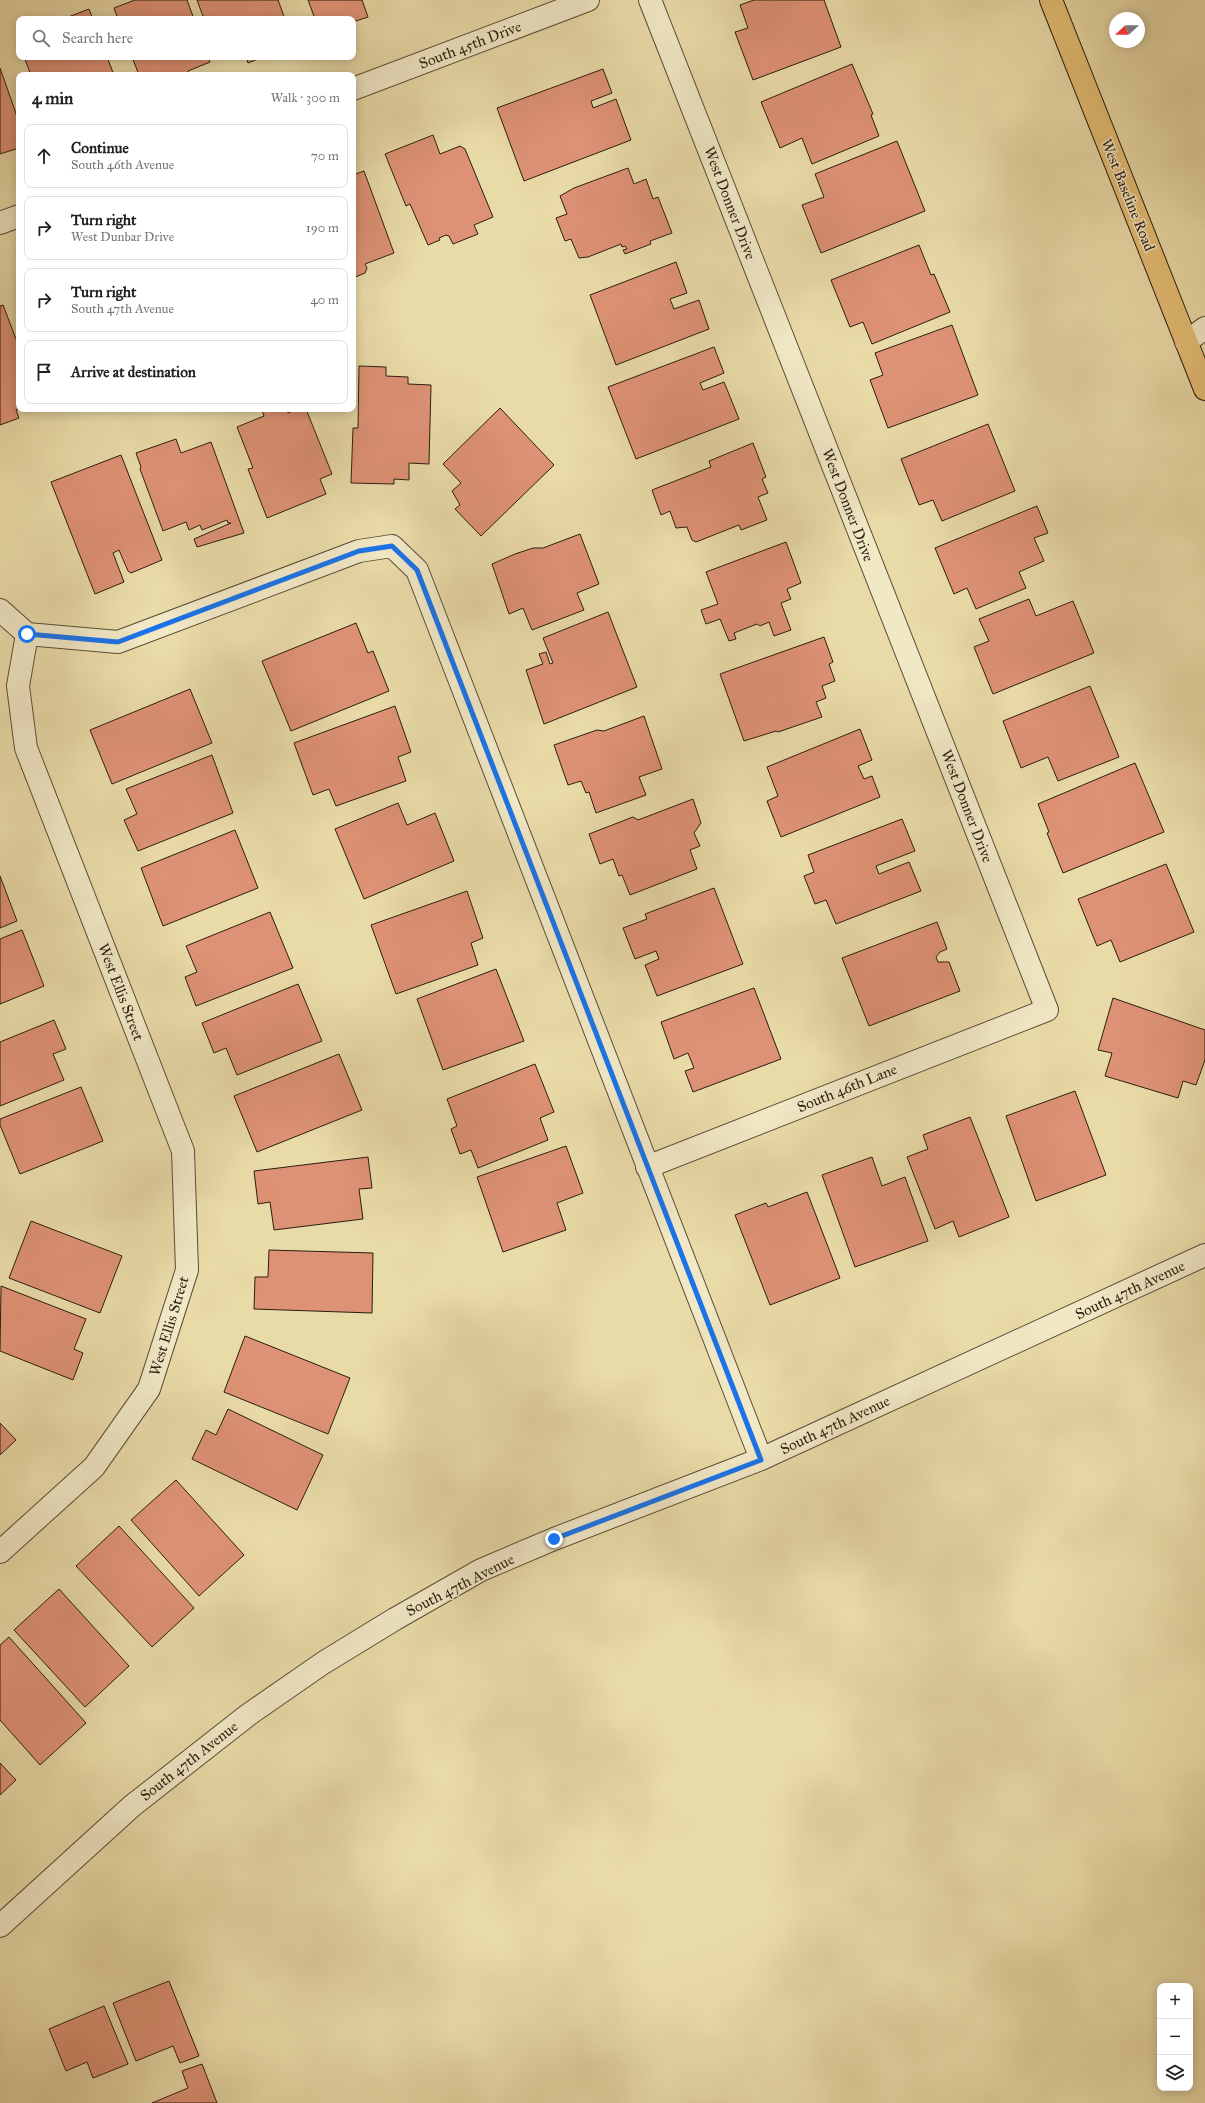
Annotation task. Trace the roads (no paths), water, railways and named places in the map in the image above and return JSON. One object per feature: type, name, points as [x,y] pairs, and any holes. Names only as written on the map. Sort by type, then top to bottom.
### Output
[{"type":"main road","name":"West Baseline Road","points":[[1052,0],[1196,341],[1205,389]]},
{"type":"street","name":"South 45th Drive","points":[[356,88],[588,0]]},
{"type":"street","name":"West Donner Drive","points":[[650,0],[1046,1010]]},
{"type":"street","points":[[0,223],[16,217]]},
{"type":"street","points":[[1196,341],[1205,328]]},
{"type":"street","points":[[0,610],[27,634],[118,642],[359,551],[392,546],[417,570],[761,1460]]},
{"type":"street","name":"West Ellis Street","points":[[0,1552],[94,1467],[149,1389],[187,1270],[183,1151],[26,748],[18,686],[27,634]]},
{"type":"street","name":"South 46th Lane","points":[[647,1167],[1046,1010]]},
{"type":"street","name":"South 47th Avenue","points":[[0,1926],[132,1806],[248,1715],[323,1663],[388,1623],[481,1570],[554,1539],[761,1460],[1205,1255]]}]
